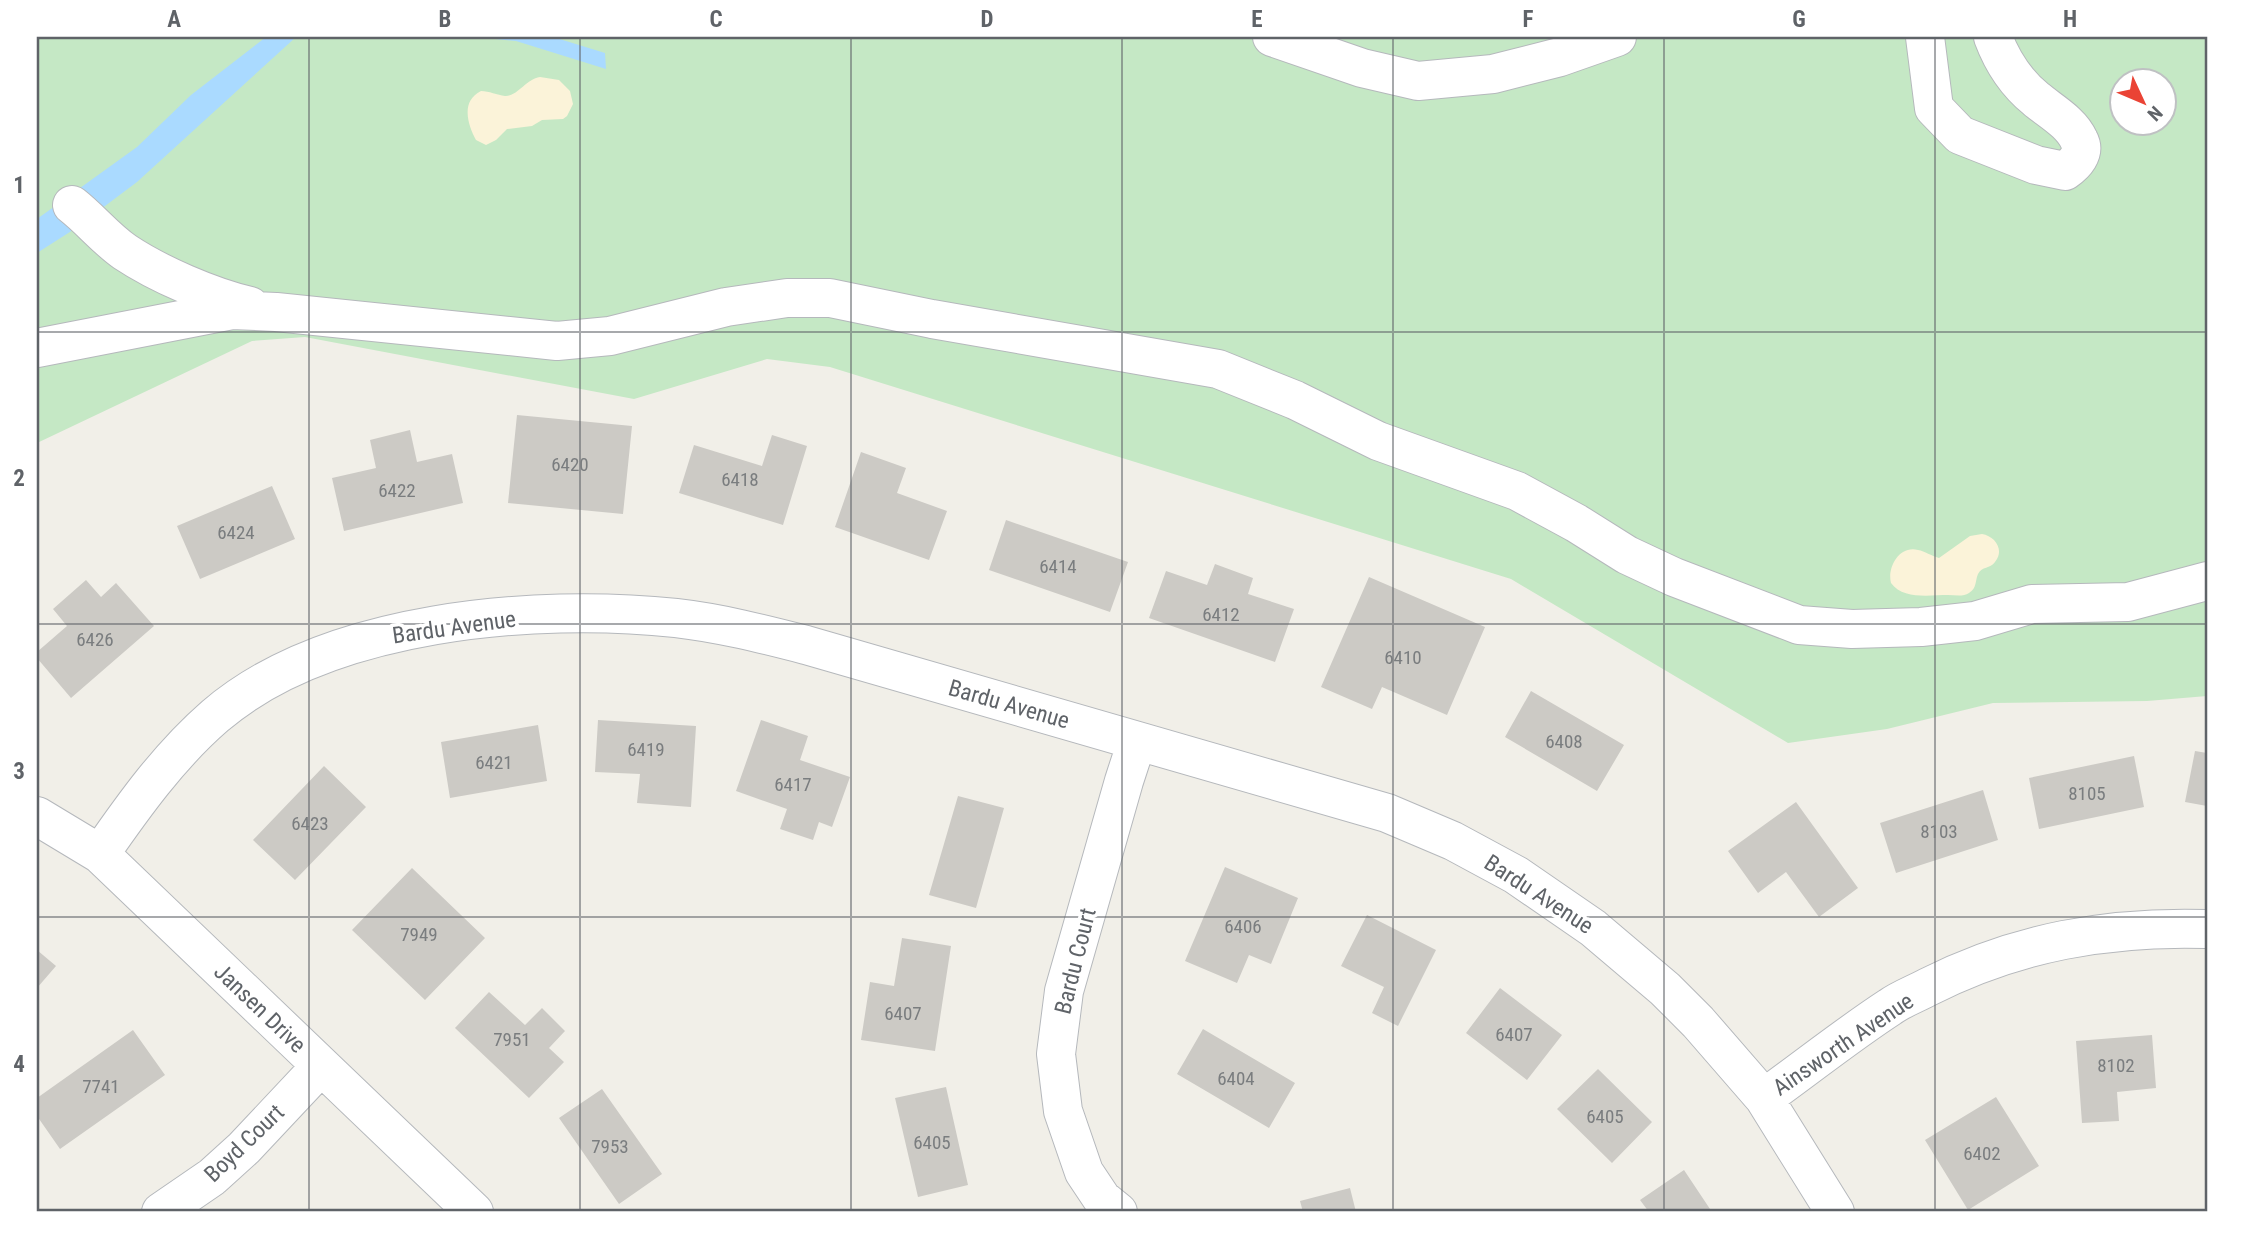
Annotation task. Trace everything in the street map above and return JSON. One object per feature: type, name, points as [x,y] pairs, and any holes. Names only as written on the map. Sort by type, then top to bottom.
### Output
[{"type":"street","points":[[1272,37],[1362,68],[1418,81],[1493,74],[1560,57],[1617,37]]},
{"type":"street","points":[[1925,37],[1934,108],[1960,135],[2036,165],[2065,171],[2076,163],[2081,152],[2080,141],[2067,124],[2032,96],[2012,74],[2000,56],[1993,37]]},
{"type":"street","points":[[76,208],[118,246],[150,266],[224,300],[276,312]]},
{"type":"street","points":[[37,348],[232,310],[276,312],[557,341],[610,336],[726,307],[787,298],[830,298],[932,319],[1218,369],[1296,400],[1378,441],[1517,491],[1627,555],[1748,608],[1799,625],[1852,629],[1921,627],[1975,621],[2032,604],[2128,602],[2207,581]]},
{"type":"street","name":"Bardu Avenue","points":[[100,854],[178,751],[217,715],[265,681],[303,663],[372,639],[428,627],[498,617],[613,613],[678,618],[735,628],[806,645],[1387,813],[1453,841],[1516,875],[1593,928],[1665,989],[1764,1098],[1835,1212]]},
{"type":"street","name":"Bardu Court","points":[[1118,1212],[1102,1199],[1084,1172],[1063,1111],[1056,1054],[1063,991],[1137,741]]},
{"type":"street","name":"Jansen Drive","points":[[37,816],[100,854],[474,1212]]},
{"type":"street","name":"Ainsworth Avenue","points":[[1764,1098],[1892,1006],[1961,971],[2040,944],[2098,933],[2169,928],[2207,929]]},
{"type":"street","name":"Boyd Court","points":[[161,1212],[212,1177],[244,1148],[321,1066]]},
{"type":"green space","points":[[37,37],[2207,37],[2207,696],[2147,701],[1993,703],[1887,729],[1788,743],[1511,579],[830,367],[767,359],[634,399],[305,337],[252,341],[37,443]]},
{"type":"sand","points":[[540,77],[559,80],[570,91],[573,104],[567,116],[563,119],[542,120],[532,126],[507,129],[486,145],[476,140],[468,113],[468,106],[475,95],[481,91],[509,96]]},
{"type":"sand","points":[[1982,534],[1997,544],[1999,553],[1993,564],[1980,571],[1975,587],[1969,593],[1917,595],[1902,592],[1891,583],[1893,565],[1905,551],[1918,550],[1939,558],[1970,536]]},
{"type":"water","points":[[266,37],[296,37],[137,182],[37,253],[37,219],[137,147],[191,95]]},
{"type":"water","points":[[475,37],[553,37],[605,53],[606,69],[516,41]]},
{"type":"building","points":[[517,415],[632,426],[623,514],[508,503]]},
{"type":"building","points":[[410,430],[417,462],[452,454],[463,503],[344,531],[332,478],[376,468],[370,440]]},
{"type":"building","points":[[772,435],[807,446],[783,525],[679,493],[694,445],[762,466]]},
{"type":"building","points":[[861,452],[906,468],[897,493],[947,511],[929,560],[835,527]]},
{"type":"building","points":[[272,486],[295,539],[200,579],[177,526]]},
{"type":"building","points":[[1006,520],[1128,562],[1110,612],[989,570]]},
{"type":"building","points":[[1215,564],[1253,578],[1248,594],[1294,609],[1275,662],[1149,618],[1166,571],[1207,585]]},
{"type":"building","points":[[1369,577],[1485,627],[1447,715],[1382,687],[1372,709],[1321,687]]},
{"type":"building","points":[[86,580],[101,597],[116,583],[154,626],[71,698],[37,658],[37,652],[67,626],[53,609]]},
{"type":"building","points":[[1531,691],[1624,745],[1597,791],[1505,737]]},
{"type":"building","points":[[598,720],[696,726],[691,807],[637,803],[640,774],[595,772]]},
{"type":"building","points":[[761,720],[808,736],[800,760],[850,777],[832,827],[819,822],[813,840],[780,829],[787,809],[736,791]]},
{"type":"building","points":[[538,725],[547,781],[450,798],[441,742]]},
{"type":"building","points":[[2195,751],[2207,753],[2207,806],[2185,802]]},
{"type":"building","points":[[2134,756],[2144,807],[2039,829],[2029,778]]},
{"type":"building","points":[[324,766],[366,807],[295,880],[253,840]]},
{"type":"building","points":[[1983,790],[1998,840],[1896,873],[1880,823]]},
{"type":"building","points":[[958,796],[1004,808],[976,908],[929,895]]},
{"type":"building","points":[[1796,802],[1858,888],[1819,917],[1786,872],[1758,893],[1728,851]]},
{"type":"building","points":[[1225,867],[1298,898],[1271,964],[1249,955],[1237,983],[1185,961]]},
{"type":"building","points":[[412,868],[485,938],[425,1000],[352,930]]},
{"type":"building","points":[[1367,915],[1436,950],[1398,1026],[1372,1013],[1384,987],[1341,966]]},
{"type":"building","points":[[902,938],[951,946],[935,1051],[861,1040],[870,982],[894,986]]},
{"type":"building","points":[[37,950],[56,966],[37,988]]},
{"type":"building","points":[[1500,988],[1562,1035],[1527,1080],[1466,1033]]},
{"type":"building","points":[[489,992],[525,1025],[542,1008],[565,1031],[549,1048],[564,1062],[529,1098],[455,1028]]},
{"type":"building","points":[[1203,1029],[1295,1083],[1269,1128],[1177,1074]]},
{"type":"building","points":[[133,1030],[165,1075],[60,1149],[37,1116],[37,1098]]},
{"type":"building","points":[[2152,1035],[2156,1088],[2117,1092],[2119,1121],[2082,1123],[2076,1041]]},
{"type":"building","points":[[1598,1069],[1652,1122],[1612,1163],[1557,1109]]},
{"type":"building","points":[[946,1087],[968,1185],[918,1197],[895,1098]]},
{"type":"building","points":[[602,1089],[662,1174],[619,1204],[559,1118]]},
{"type":"building","points":[[1996,1097],[2039,1166],[1968,1210],[1925,1140]]},
{"type":"building","points":[[1684,1170],[1712,1212],[1649,1212],[1640,1200]]},
{"type":"building","points":[[1350,1188],[1356,1212],[1303,1212],[1300,1201]]}]
